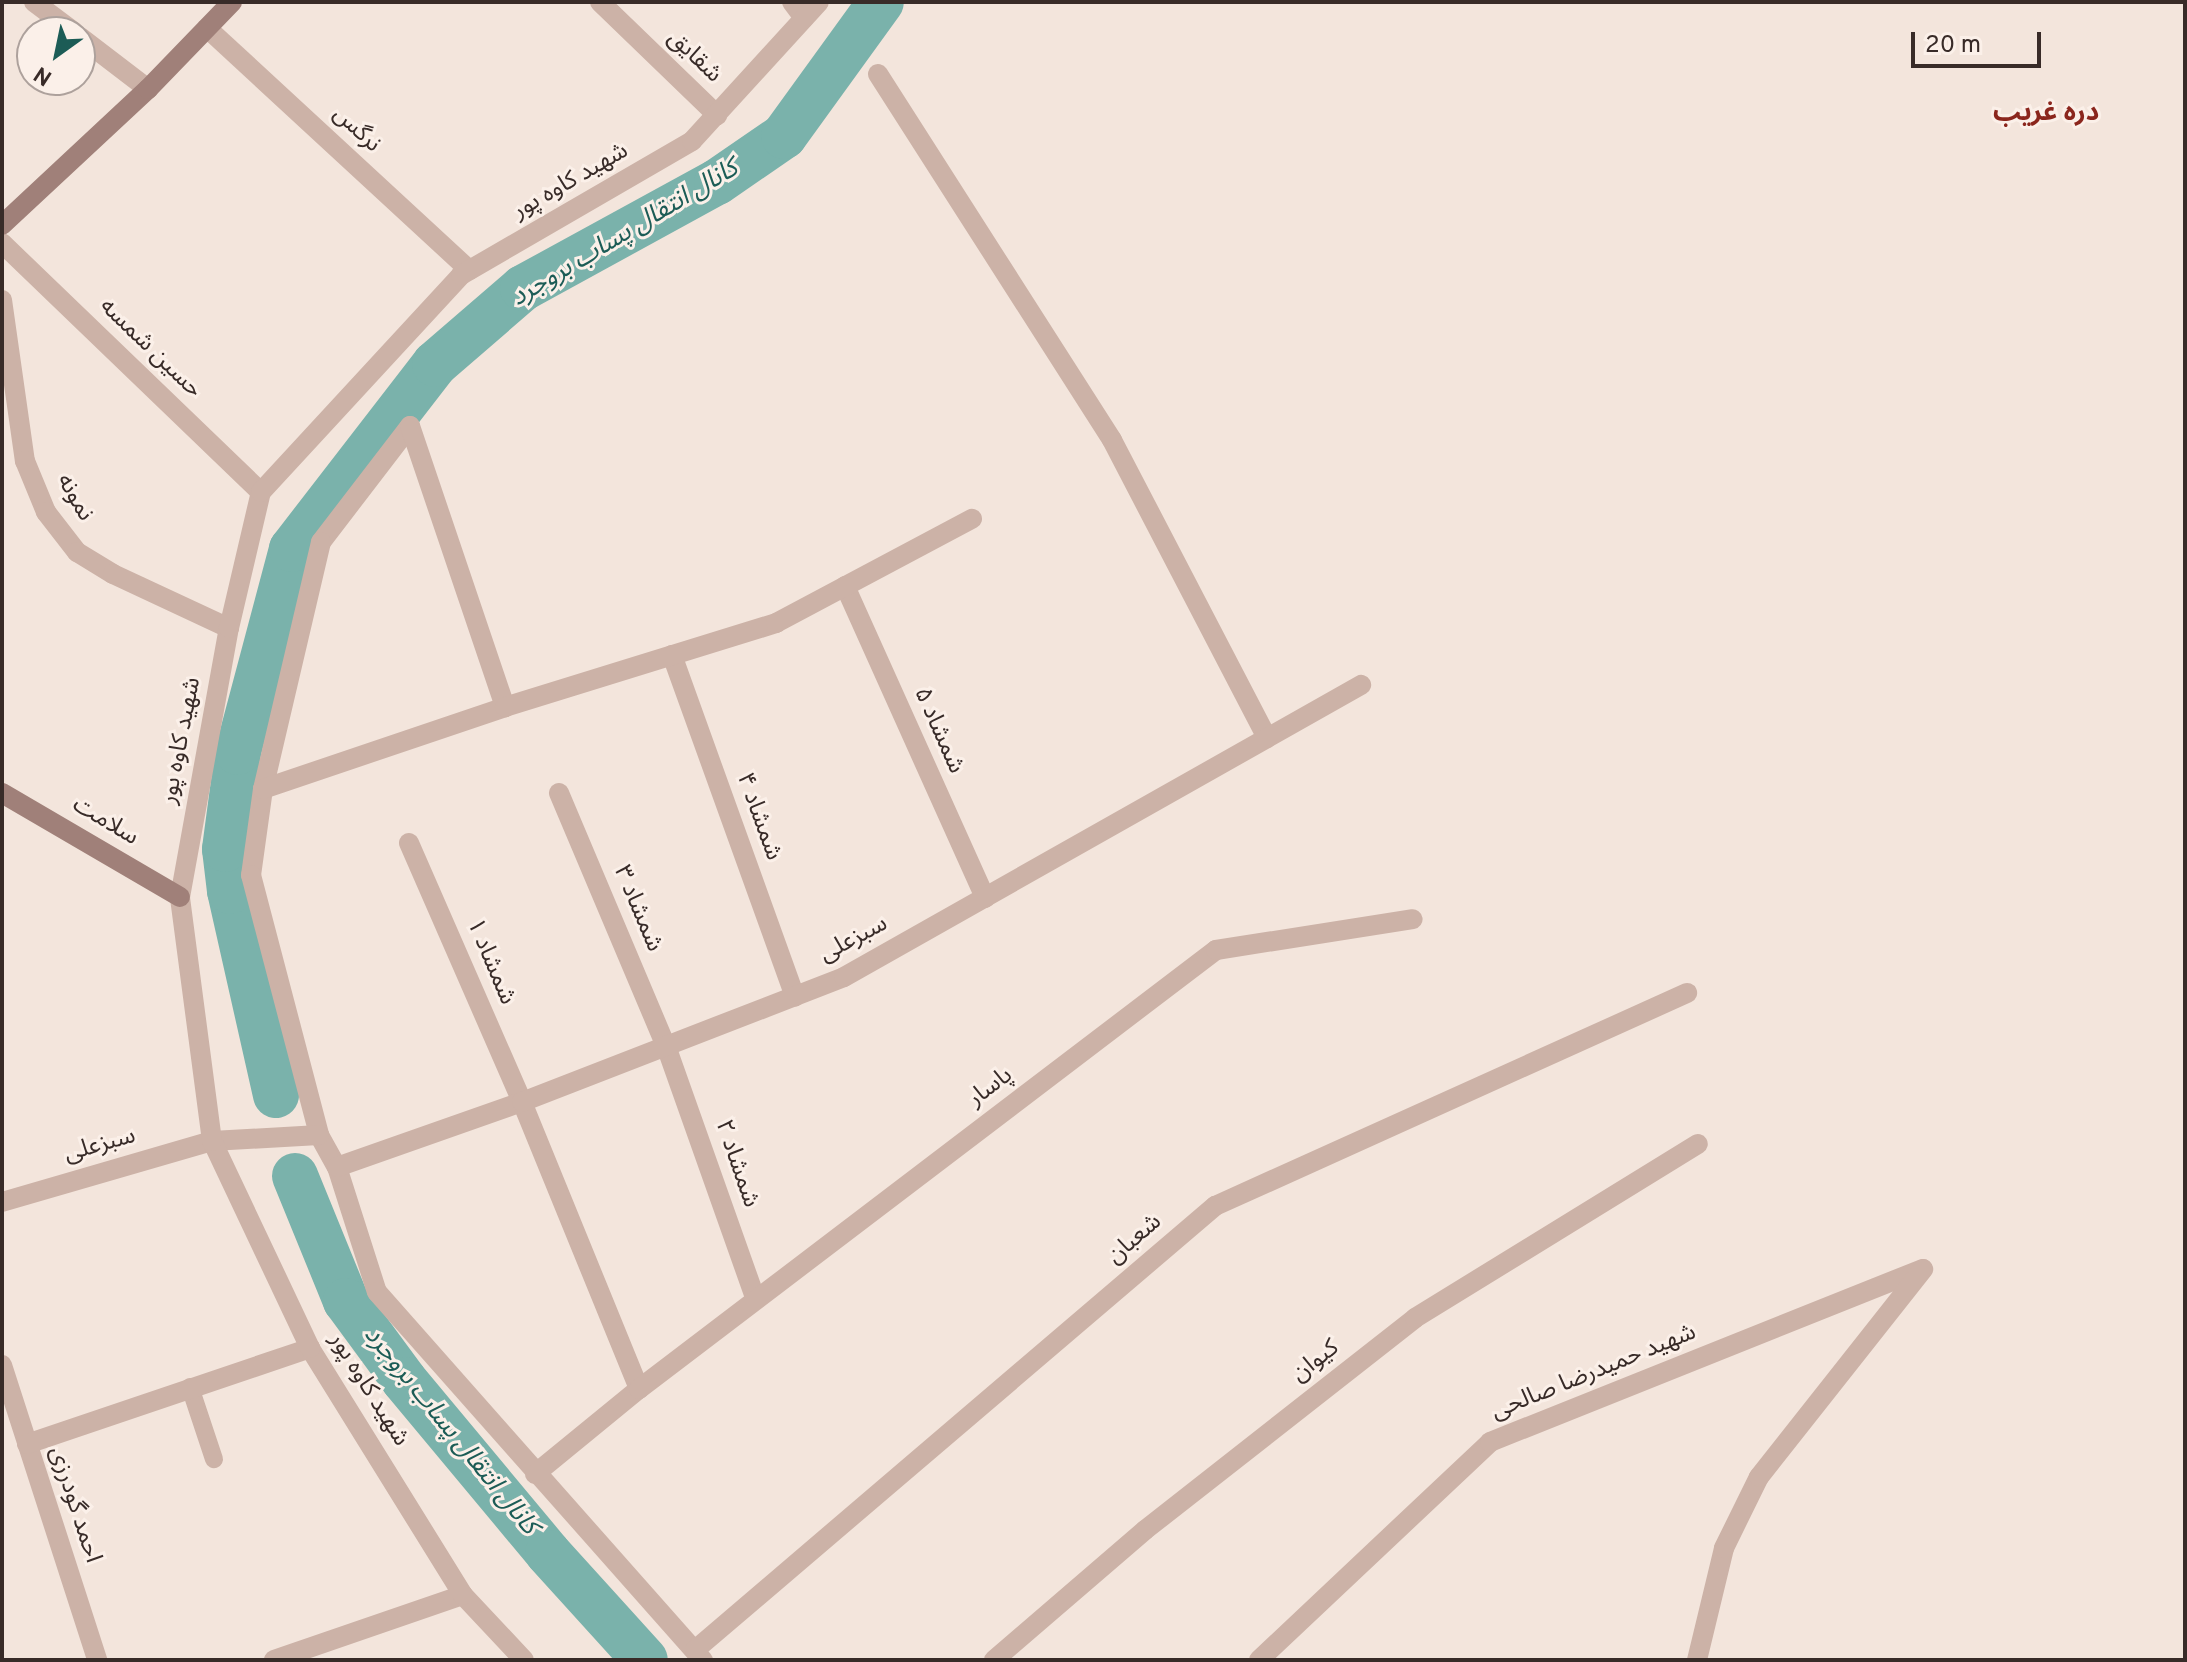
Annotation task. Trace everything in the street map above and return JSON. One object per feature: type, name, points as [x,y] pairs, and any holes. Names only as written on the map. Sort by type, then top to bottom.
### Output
[{"type":"street","points":[[34,2],[53,16]]},
{"type":"street","points":[[2,225],[148,89],[232,2]]},
{"type":"street","name":"شقایق","points":[[600,2],[717,115]]},
{"type":"street","name":"شهید کاوه پور","points":[[524,1660],[463,1595],[310,1348],[212,1141],[180,897],[229,628],[261,492],[469,270],[692,141],[717,115],[798,10],[819,2]]},
{"type":"street","name":"نرگس","points":[[207,28],[469,270]]},
{"type":"street","points":[[96,49],[148,89]]},
{"type":"street","points":[[878,74],[1112,440],[1267,738]]},
{"type":"street","name":"حسین شمسه","points":[[2,243],[261,492]]},
{"type":"street","name":"نمونه","points":[[2,300],[25,461],[46,512],[77,552],[113,574],[229,628]]},
{"type":"street","points":[[505,707],[410,426],[321,542],[263,789],[251,875],[319,1135],[337,1167],[377,1292],[535,1474],[699,1655]]},
{"type":"street","points":[[263,789],[505,707],[776,623],[972,519]]},
{"type":"street","name":"شمشاد ۵","points":[[845,586],[985,898]]},
{"type":"street","name":"شمشاد ۴","points":[[672,655],[795,997]]},
{"type":"street","name":"سبزعلی","points":[[337,1167],[522,1102],[844,977],[1361,685]]},
{"type":"street","name":"سلامت","points":[[2,793],[180,897]]},
{"type":"street","name":"شمشاد ۳","points":[[559,793],[666,1046]]},
{"type":"street","name":"شمشاد ۱","points":[[409,843],[522,1102]]},
{"type":"street","name":"پاسار","points":[[535,1474],[639,1389],[1216,950],[1413,919]]},
{"type":"street","name":"شعبان","points":[[699,1655],[1215,1206],[1687,993]]},
{"type":"street","name":"شمشاد ۲","points":[[666,1046],[756,1300]]},
{"type":"street","points":[[522,1102],[639,1389]]},
{"type":"street","name":"سبزعلی","points":[[2,1202],[212,1141],[319,1135]]},
{"type":"street","name":"کیوان","points":[[994,1660],[1145,1530],[1415,1318],[1698,1144]]},
{"type":"street","name":"شهید حمیدرضا صالحی","points":[[1259,1660],[1490,1442],[1923,1269],[1759,1477],[1724,1548],[1697,1660]]},
{"type":"street","points":[[27,1444],[310,1348]]},
{"type":"street","name":"احمد گودرزی","points":[[2,1365],[97,1660]]},
{"type":"street","points":[[274,1660],[463,1595]]},
{"type":"lane","points":[[190,1387],[214,1459]]},
{"type":"waterway","name":"کانال انتقال پساب بروجرد","points":[[276,1095],[230,891],[225,849],[238,752],[292,549],[435,364],[523,288],[717,182],[784,136],[881,2]]},
{"type":"waterway","name":"کانال انتقال پساب بروجرد","points":[[295,1176],[346,1301],[404,1380],[548,1553],[645,1660]]},
{"type":"district","name":"دره غریب","points":[[2046,114]]}]
